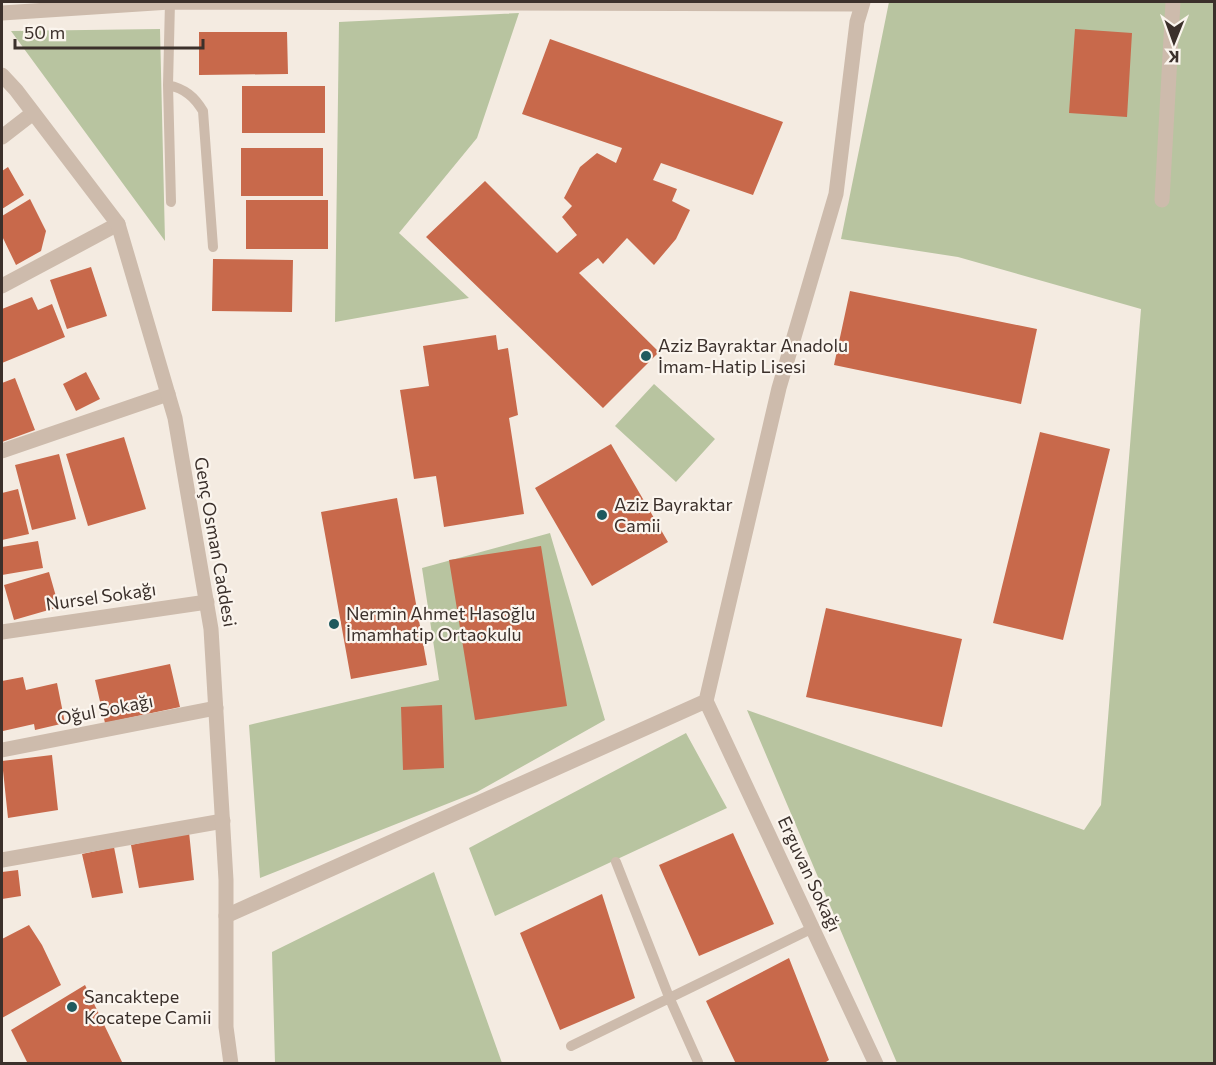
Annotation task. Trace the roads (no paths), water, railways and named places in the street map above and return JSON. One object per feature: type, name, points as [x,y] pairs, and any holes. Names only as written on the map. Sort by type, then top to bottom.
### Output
[{"type":"street","points":[[2,13],[170,2],[863,3],[857,22],[836,194],[779,388],[706,701],[226,916]]},
{"type":"street","points":[[1162,200],[1173,2]]},
{"type":"street","name":"Genç Osman Caddesi","points":[[2,75],[16,90],[118,224],[174,418],[212,629],[226,880],[226,1028],[231,1064]]},
{"type":"street","points":[[2,137],[33,113]]},
{"type":"street","points":[[2,286],[118,224]]},
{"type":"street","points":[[2,451],[168,394]]},
{"type":"street","name":"Nursel Sokağı","points":[[2,632],[207,602]]},
{"type":"street","name":"Erguvan Sokağı","points":[[706,701],[876,1064]]},
{"type":"street","name":"Oğul Sokağı","points":[[2,750],[216,708]]},
{"type":"street","points":[[2,860],[223,820]]},
{"type":"lane","points":[[170,2],[168,85],[171,202]]},
{"type":"lane","points":[[168,85],[193,96],[203,111],[213,247]]},
{"type":"lane","points":[[616,862],[669,997],[698,1062]]},
{"type":"lane","points":[[571,1046],[813,928]]},
{"type":"place","name":"Aziz Bayraktar Anadolu İmam-Hatip Lisesi","points":[[646,356]]},
{"type":"place","name":"Aziz Bayraktar Camii","points":[[602,515]]},
{"type":"place","name":"Nermin Ahmet Hasoğlu İmamhatip Ortaokulu","points":[[334,624]]},
{"type":"place","name":"Sancaktepe Kocatepe Camii","points":[[72,1007]]}]
